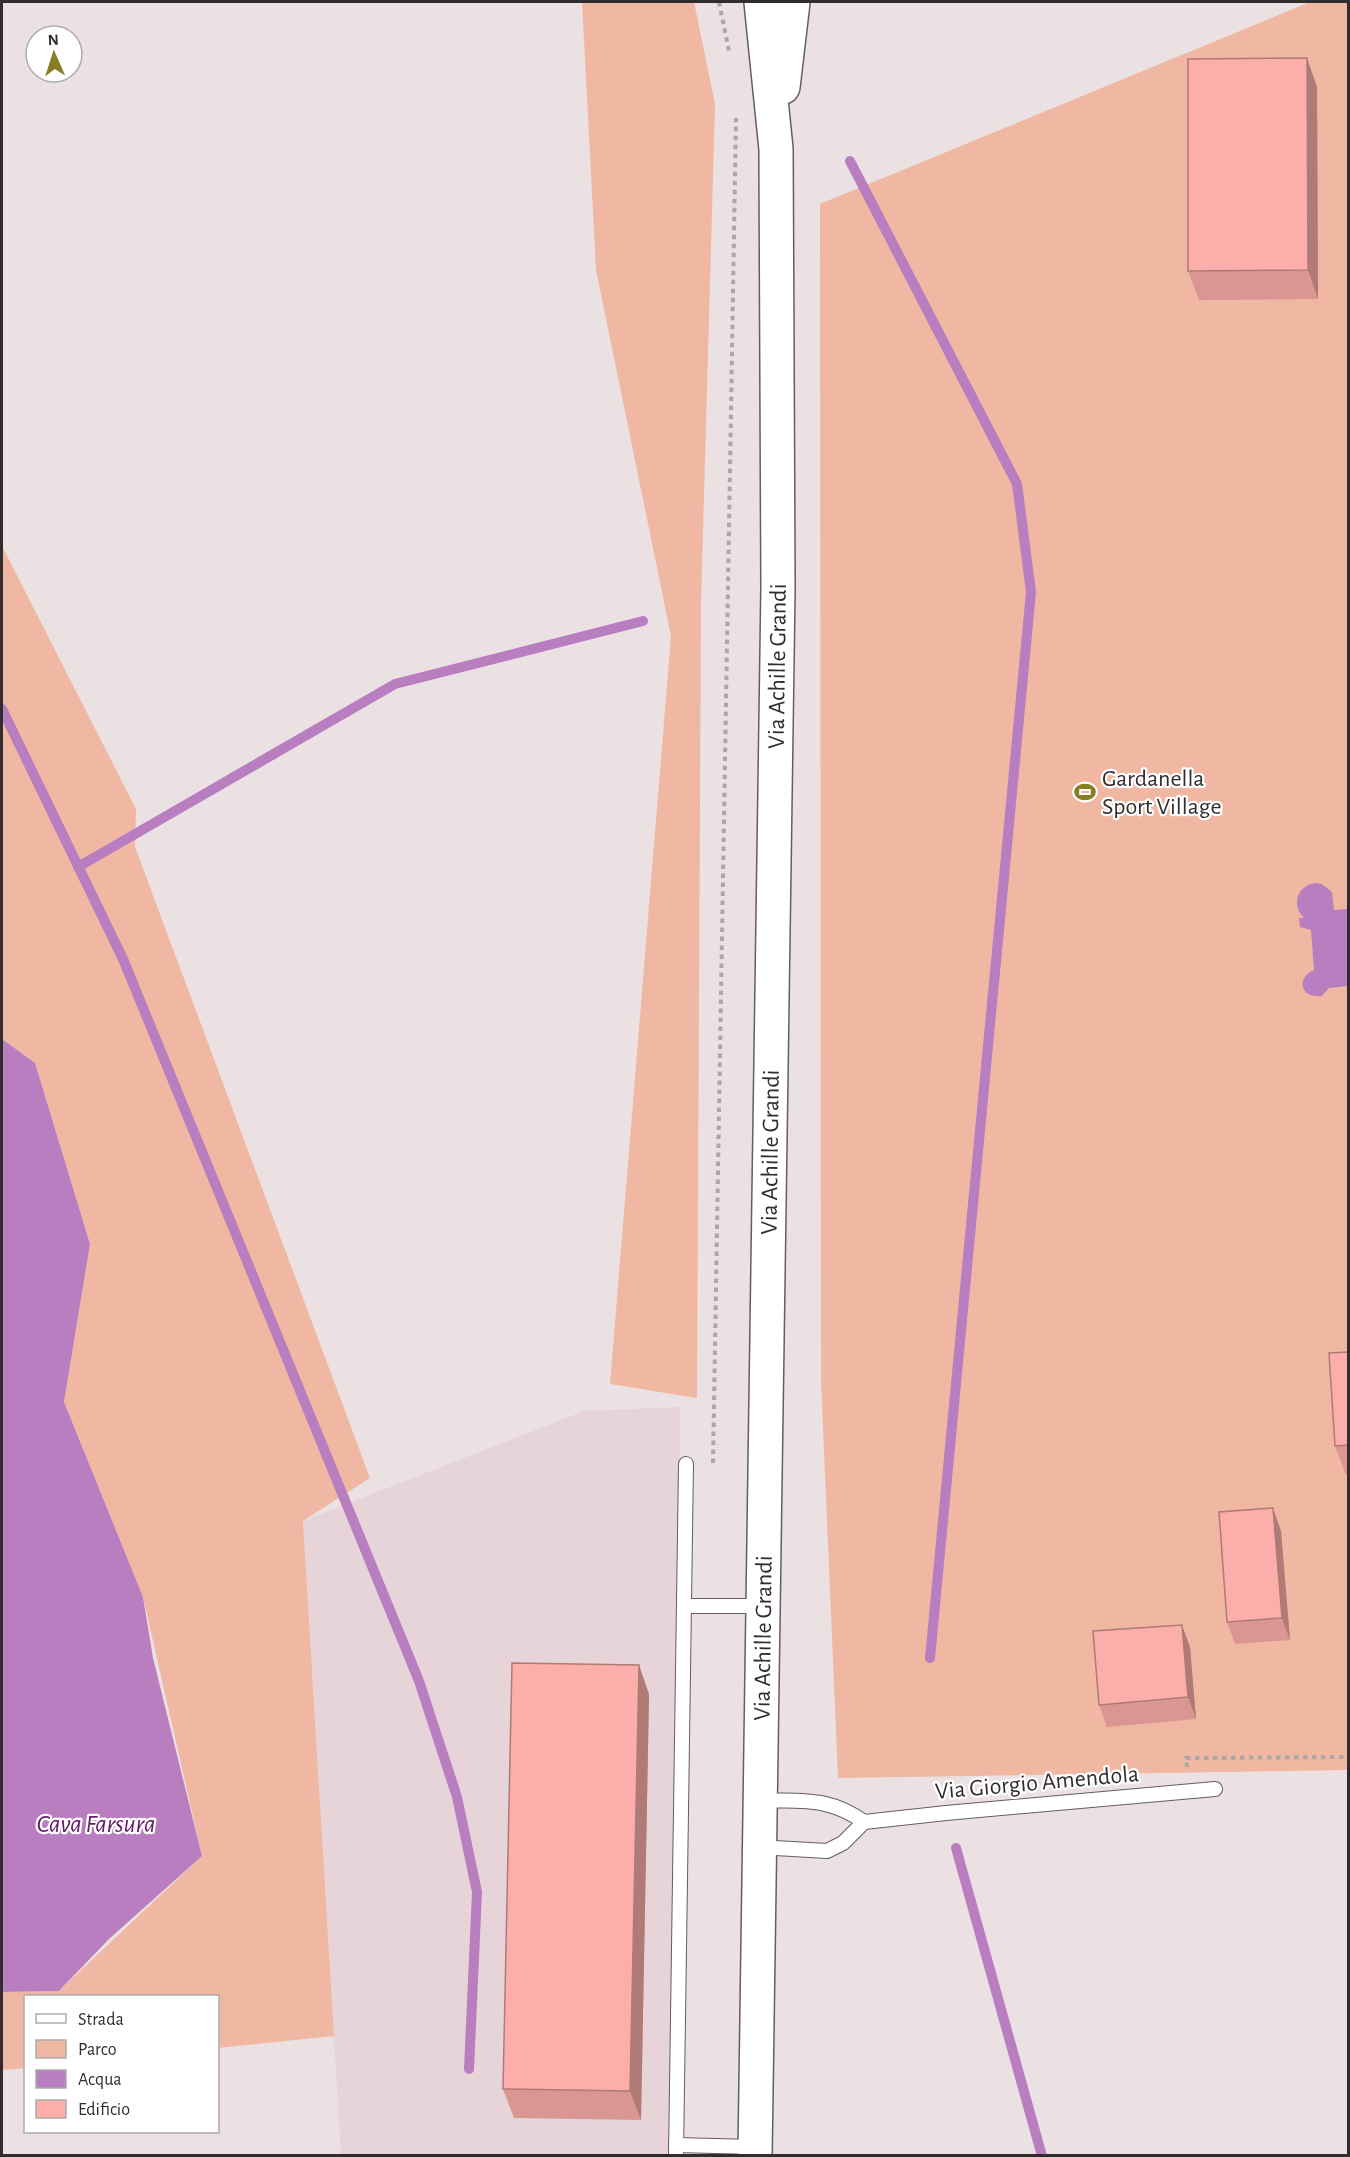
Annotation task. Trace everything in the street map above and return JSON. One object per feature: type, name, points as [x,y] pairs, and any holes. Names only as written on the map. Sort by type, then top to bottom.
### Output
[{"type":"main road","name":"Via Achille Grandi","points":[[755,2151],[778,588],[776,148],[761,2]]},
{"type":"main road","name":"Via Achille Grandi","points":[[776,148],[793,2]]},
{"type":"lane","points":[[686,1464],[676,2150],[755,2151]]},
{"type":"lane","points":[[684,1606],[763,1606]]},
{"type":"lane","name":"Via Giorgio Amendola","points":[[864,1822],[1215,1790]]},
{"type":"lane","points":[[759,1847],[828,1851],[843,1843],[864,1822],[849,1812],[825,1802],[760,1800]]},
{"type":"path","points":[[713,1475],[736,111]]},
{"type":"path","points":[[1190,1791],[1186,1758],[1348,1757]]},
{"type":"shaded area","points":[[680,1407],[677,2155],[341,2155],[303,1521],[584,1411]]},
{"type":"green space","points":[[582,2],[694,2],[715,104],[701,604],[697,1398],[610,1384],[671,636],[596,270]]},
{"type":"green space","name":"Gardanella Sport Village","points":[[1310,2],[1348,2],[1348,1770],[838,1778],[821,1380],[820,204]]},
{"type":"green space","points":[[2,546],[136,809],[135,847],[370,1478],[303,1521],[334,2036],[219,2048],[219,1995],[24,1995],[24,2068],[2,2070],[2,1992],[59,1991],[202,1856],[143,1597],[64,1402],[90,1244],[35,1063],[2,1039]]},
{"type":"water","points":[[1315,883],[1322,884],[1332,892],[1334,910],[1348,909],[1348,986],[1329,988],[1322,996],[1309,994],[1303,987],[1304,978],[1314,970],[1311,930],[1300,927],[1299,918],[1304,918],[1297,902],[1300,892]]},
{"type":"water","name":"Cava Farsura","points":[[2,1039],[35,1063],[90,1244],[64,1402],[143,1597],[153,1658],[202,1856],[109,1939],[59,1991],[2,1992]]},
{"type":"building","points":[[1307,58],[1308,270],[1188,271],[1188,59]]},
{"type":"building","points":[[1348,1352],[1348,1445],[1335,1446],[1329,1353]]},
{"type":"building","points":[[1273,1508],[1282,1618],[1227,1622],[1219,1512]]},
{"type":"building","points":[[1182,1625],[1188,1697],[1099,1705],[1093,1631]]},
{"type":"building","points":[[512,1663],[639,1665],[630,2091],[503,2089]]},
{"type":"waterway","points":[[850,161],[1017,484],[1031,592],[930,1658]]},
{"type":"waterway","points":[[78,867],[395,684],[643,621]]},
{"type":"waterway","points":[[2,709],[123,959],[419,1681],[457,1797],[477,1892],[469,2069]]},
{"type":"waterway","points":[[956,1848],[1042,2156]]},
{"type":"place","name":"Gardanella Sport Village","points":[[1085,792]]}]
